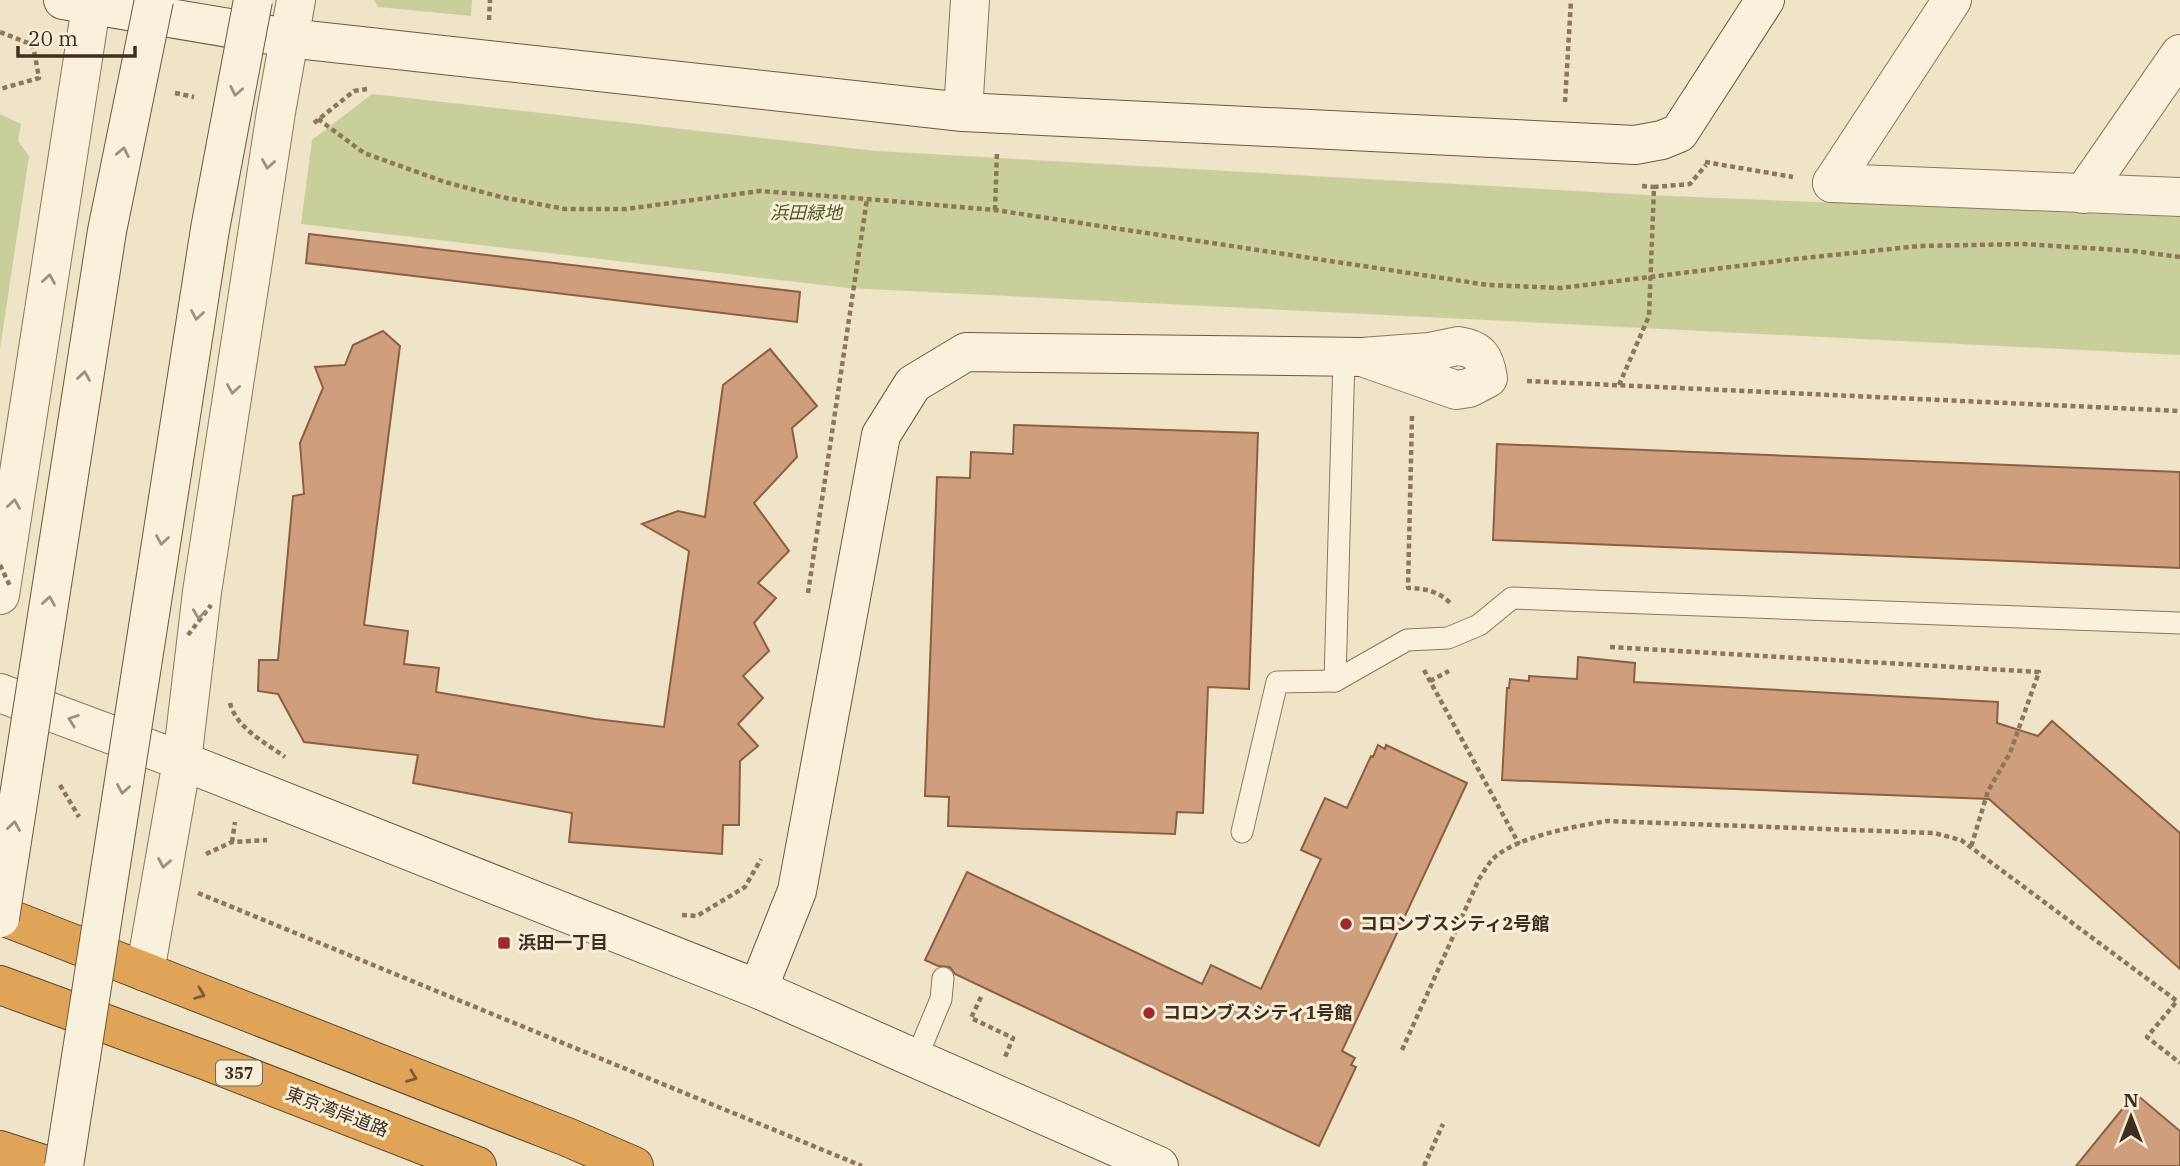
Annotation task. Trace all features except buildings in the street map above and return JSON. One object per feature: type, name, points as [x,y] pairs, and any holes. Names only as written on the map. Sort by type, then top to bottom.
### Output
[{"type":"highway","points":[[0,916],[567,1137],[634,1166]]},
{"type":"highway","name":"東京湾岸道路","points":[[0,985],[207,1061],[477,1166]]},
{"type":"highway","points":[[0,1150],[49,1166]]},
{"type":"street","points":[[0,916],[107,231],[154,0]]},
{"type":"street","points":[[64,1166],[210,229],[253,0]]},
{"type":"street","points":[[145,972],[182,761],[202,592],[296,0]]},
{"type":"street","points":[[963,112],[970,0]]},
{"type":"street","points":[[0,595],[82,2],[288,38],[963,112],[1635,145],[1662,140],[1679,133],[1765,0]]},
{"type":"street","points":[[1832,183],[1952,0]]},
{"type":"street","points":[[2083,194],[2180,54]]},
{"type":"street","points":[[1832,183],[2180,197]]},
{"type":"street","points":[[758,989],[797,891],[881,435],[913,384],[966,352],[1353,357],[1429,352],[1458,346],[1472,348],[1485,362],[1488,379]]},
{"type":"street","points":[[0,692],[182,761],[758,989],[1158,1166]]},
{"type":"lane","points":[[1335,681],[1353,357]]},
{"type":"lane","points":[[1242,832],[1278,682],[1335,681],[1407,640],[1448,638],[1479,625],[1512,598],[2180,624]]},
{"type":"lane","points":[[916,1059],[941,999],[943,978]]},
{"type":"path","points":[[489,29],[490,0]]},
{"type":"path","points":[[1565,106],[1571,0]]},
{"type":"path","points":[[0,32],[33,46],[39,78],[0,89]]},
{"type":"path","points":[[312,126],[354,91],[378,87]]},
{"type":"path","points":[[306,117],[319,119],[365,153],[445,182],[501,197],[565,209],[626,209],[760,191],[867,199],[995,210],[1488,285],[1562,288],[1919,246],[2023,244],[2134,251],[2180,257]]},
{"type":"path","points":[[1662,140],[1707,163],[1832,183]]},
{"type":"path","points":[[995,210],[997,149]]},
{"type":"path","points":[[1641,186],[1690,184],[1707,163]]},
{"type":"path","points":[[1619,385],[1649,316],[1654,187]]},
{"type":"path","points":[[808,598],[867,199]]},
{"type":"path","points":[[1488,379],[2180,411]]},
{"type":"path","points":[[1412,411],[1408,588],[1424,589],[1447,599],[1452,606]]},
{"type":"path","points":[[182,643],[211,606]]},
{"type":"path","points":[[1407,640],[1519,844]]},
{"type":"path","points":[[1610,647],[2039,672],[2010,753],[1987,791],[1971,847]]},
{"type":"path","points":[[229,697],[232,709],[246,729],[298,763]]},
{"type":"path","points":[[57,780],[86,828]]},
{"type":"path","points":[[1402,1050],[1479,879],[1493,859],[1519,844],[1557,831],[1607,821],[1934,833],[1961,840],[2176,1001],[2147,1037],[2180,1063]]},
{"type":"path","points":[[199,860],[209,852],[232,842],[266,840],[277,843]]},
{"type":"path","points":[[669,914],[697,916],[745,887],[764,854]]},
{"type":"path","points":[[190,889],[862,1166]]},
{"type":"path","points":[[981,997],[971,1018],[1013,1038],[1005,1058]]},
{"type":"path","points":[[1424,1166],[1443,1124]]},
{"type":"green space","points":[[374,0],[472,0],[471,16],[378,7]]},
{"type":"green space","name":"浜田緑地","points":[[372,94],[877,151],[1647,195],[2180,217],[2180,355],[848,288],[301,224],[312,140]]},
{"type":"green space","points":[[0,114],[21,124],[18,141],[29,156],[0,349]]},
{"type":"place","name":"コロンブスシティ2号館","points":[[1346,924]]},
{"type":"place","name":"浜田一丁目","points":[[504,943]]},
{"type":"place","name":"コロンブスシティ1号館","points":[[1149,1013]]}]
